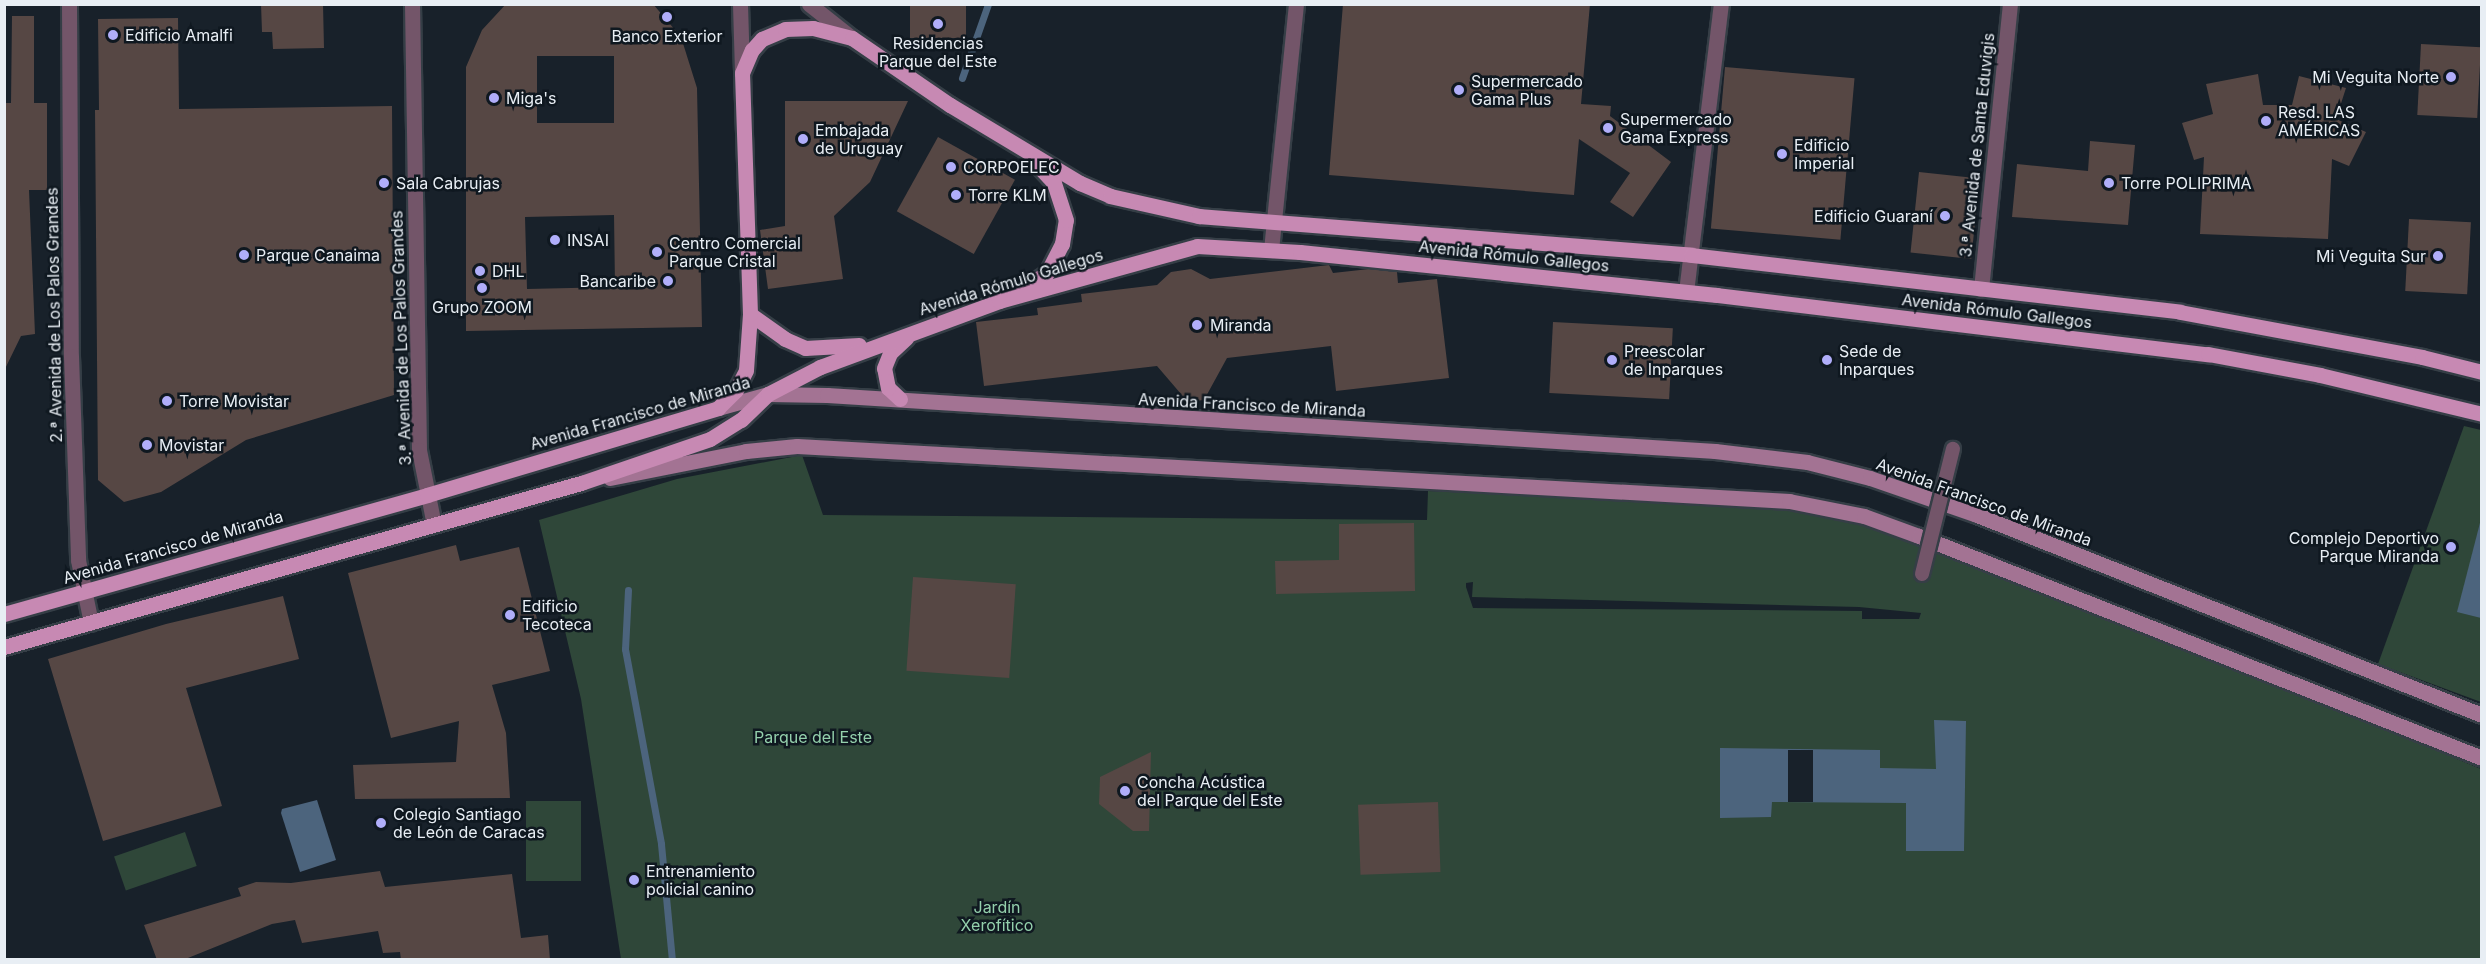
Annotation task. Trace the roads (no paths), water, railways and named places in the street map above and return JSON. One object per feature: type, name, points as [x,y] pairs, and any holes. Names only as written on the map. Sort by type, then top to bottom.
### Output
[{"type":"main road","name":"Avenida Rómulo Gallegos","points":[[742,73],[752,50],[762,39],[785,29],[813,28],[852,38],[1004,139],[1080,183],[1110,196],[1199,216],[1691,255],[2180,312],[2422,357],[2481,372]]},
{"type":"main road","points":[[718,408],[736,390],[746,370],[750,314],[742,73]]},
{"type":"main road","points":[[999,301],[1047,273],[1062,244],[1066,220],[1054,183],[1004,139]]},
{"type":"main road","name":"Avenida Rómulo Gallegos","points":[[581,483],[710,440],[741,420],[768,394],[820,367],[999,301],[1197,246],[1271,250],[1686,292],[2208,354],[2320,375],[2481,414]]},
{"type":"main road","points":[[750,314],[785,339],[817,349],[856,346],[912,332]]},
{"type":"main road","points":[[900,399],[888,388],[884,368],[890,353],[912,332]]},
{"type":"main road","name":"Avenida Francisco de Miranda","points":[[4,614],[427,495],[768,394],[900,399],[1714,451],[1807,462],[1961,509],[2481,715]]},
{"type":"main road","points":[[4,648],[581,483],[746,451],[797,446],[1789,501],[1864,516],[1919,536],[2481,758]]},
{"type":"street","name":"2.ª Avenida de Los Palos Grandes","points":[[69,4],[70,356],[78,560],[91,623]]},
{"type":"street","name":"3.ª Avenida de Los Palos Grandes","points":[[412,4],[419,450],[434,525]]},
{"type":"street","points":[[740,4],[742,73]]},
{"type":"street","points":[[809,4],[852,38]]},
{"type":"street","points":[[1271,250],[1296,4]]},
{"type":"street","points":[[1686,292],[1721,4]]},
{"type":"street","name":"3.ª Avenida de Santa Eduvigis","points":[[1981,289],[2010,4]]},
{"type":"street","points":[[1922,574],[1953,449]]},
{"type":"water","points":[[2481,519],[2481,618],[2457,612]]},
{"type":"water","points":[[1934,720],[1966,721],[1964,851],[1906,851],[1906,803],[1772,802],[1771,817],[1720,818],[1720,748],[1880,750],[1880,768],[1936,769]]},
{"type":"water","points":[[317,800],[336,860],[300,872],[281,813],[282,809]]},
{"type":"waterway","points":[[962,78],[988,4]]},
{"type":"waterway","points":[[628,590],[625,649],[661,844],[672,960]]},
{"type":"place","name":"Banco Exterior","points":[[667,17]]},
{"type":"place","name":"Residencias Parque del Este","points":[[938,24]]},
{"type":"place","name":"Edificio Amalfi","points":[[113,35]]},
{"type":"place","name":"Mi Veguita Norte","points":[[2451,77]]},
{"type":"place","name":"Supermercado Gama Plus","points":[[1459,90]]},
{"type":"place","name":"Miga's","points":[[494,98]]},
{"type":"place","name":"Resd. LAS AMÉRICAS","points":[[2266,121]]},
{"type":"place","name":"Supermercado Gama Express","points":[[1608,128]]},
{"type":"place","name":"Embajada de Uruguay","points":[[803,139]]},
{"type":"place","name":"Edificio Imperial","points":[[1782,154]]},
{"type":"place","name":"CORPOELEC","points":[[951,167]]},
{"type":"place","name":"Sala Cabrujas","points":[[384,183]]},
{"type":"place","name":"Torre POLIPRIMA","points":[[2109,183]]},
{"type":"place","name":"Torre KLM","points":[[956,195]]},
{"type":"place","name":"Edificio Guaraní","points":[[1945,216]]},
{"type":"place","name":"INSAI","points":[[555,240]]},
{"type":"place","name":"Centro Comercial Parque Cristal","points":[[657,252]]},
{"type":"place","name":"Parque Canaima","points":[[244,255]]},
{"type":"place","name":"Mi Veguita Sur","points":[[2438,256]]},
{"type":"place","name":"DHL","points":[[480,271]]},
{"type":"place","name":"Bancaribe","points":[[668,281]]},
{"type":"place","name":"Grupo ZOOM","points":[[482,288]]},
{"type":"place","name":"Miranda","points":[[1197,325]]},
{"type":"place","name":"Preescolar de Inparques","points":[[1612,360]]},
{"type":"place","name":"Sede de Inparques","points":[[1827,360]]},
{"type":"place","name":"Torre Movistar","points":[[167,401]]},
{"type":"place","name":"Movistar","points":[[147,445]]},
{"type":"place","name":"Complejo Deportivo Parque Miranda","points":[[2451,547]]},
{"type":"place","name":"Edificio Tecoteca","points":[[510,615]]},
{"type":"place","name":"Concha Acústica del Parque del Este","points":[[1125,791]]},
{"type":"place","name":"Colegio Santiago de León de Caracas","points":[[381,823]]},
{"type":"place","name":"Entrenamiento policial canino","points":[[634,880]]},
{"type":"park label","name":"Parque del Este","points":[[813,737]]},
{"type":"park label","name":"Jardín Xerofítico","points":[[997,916]]}]
